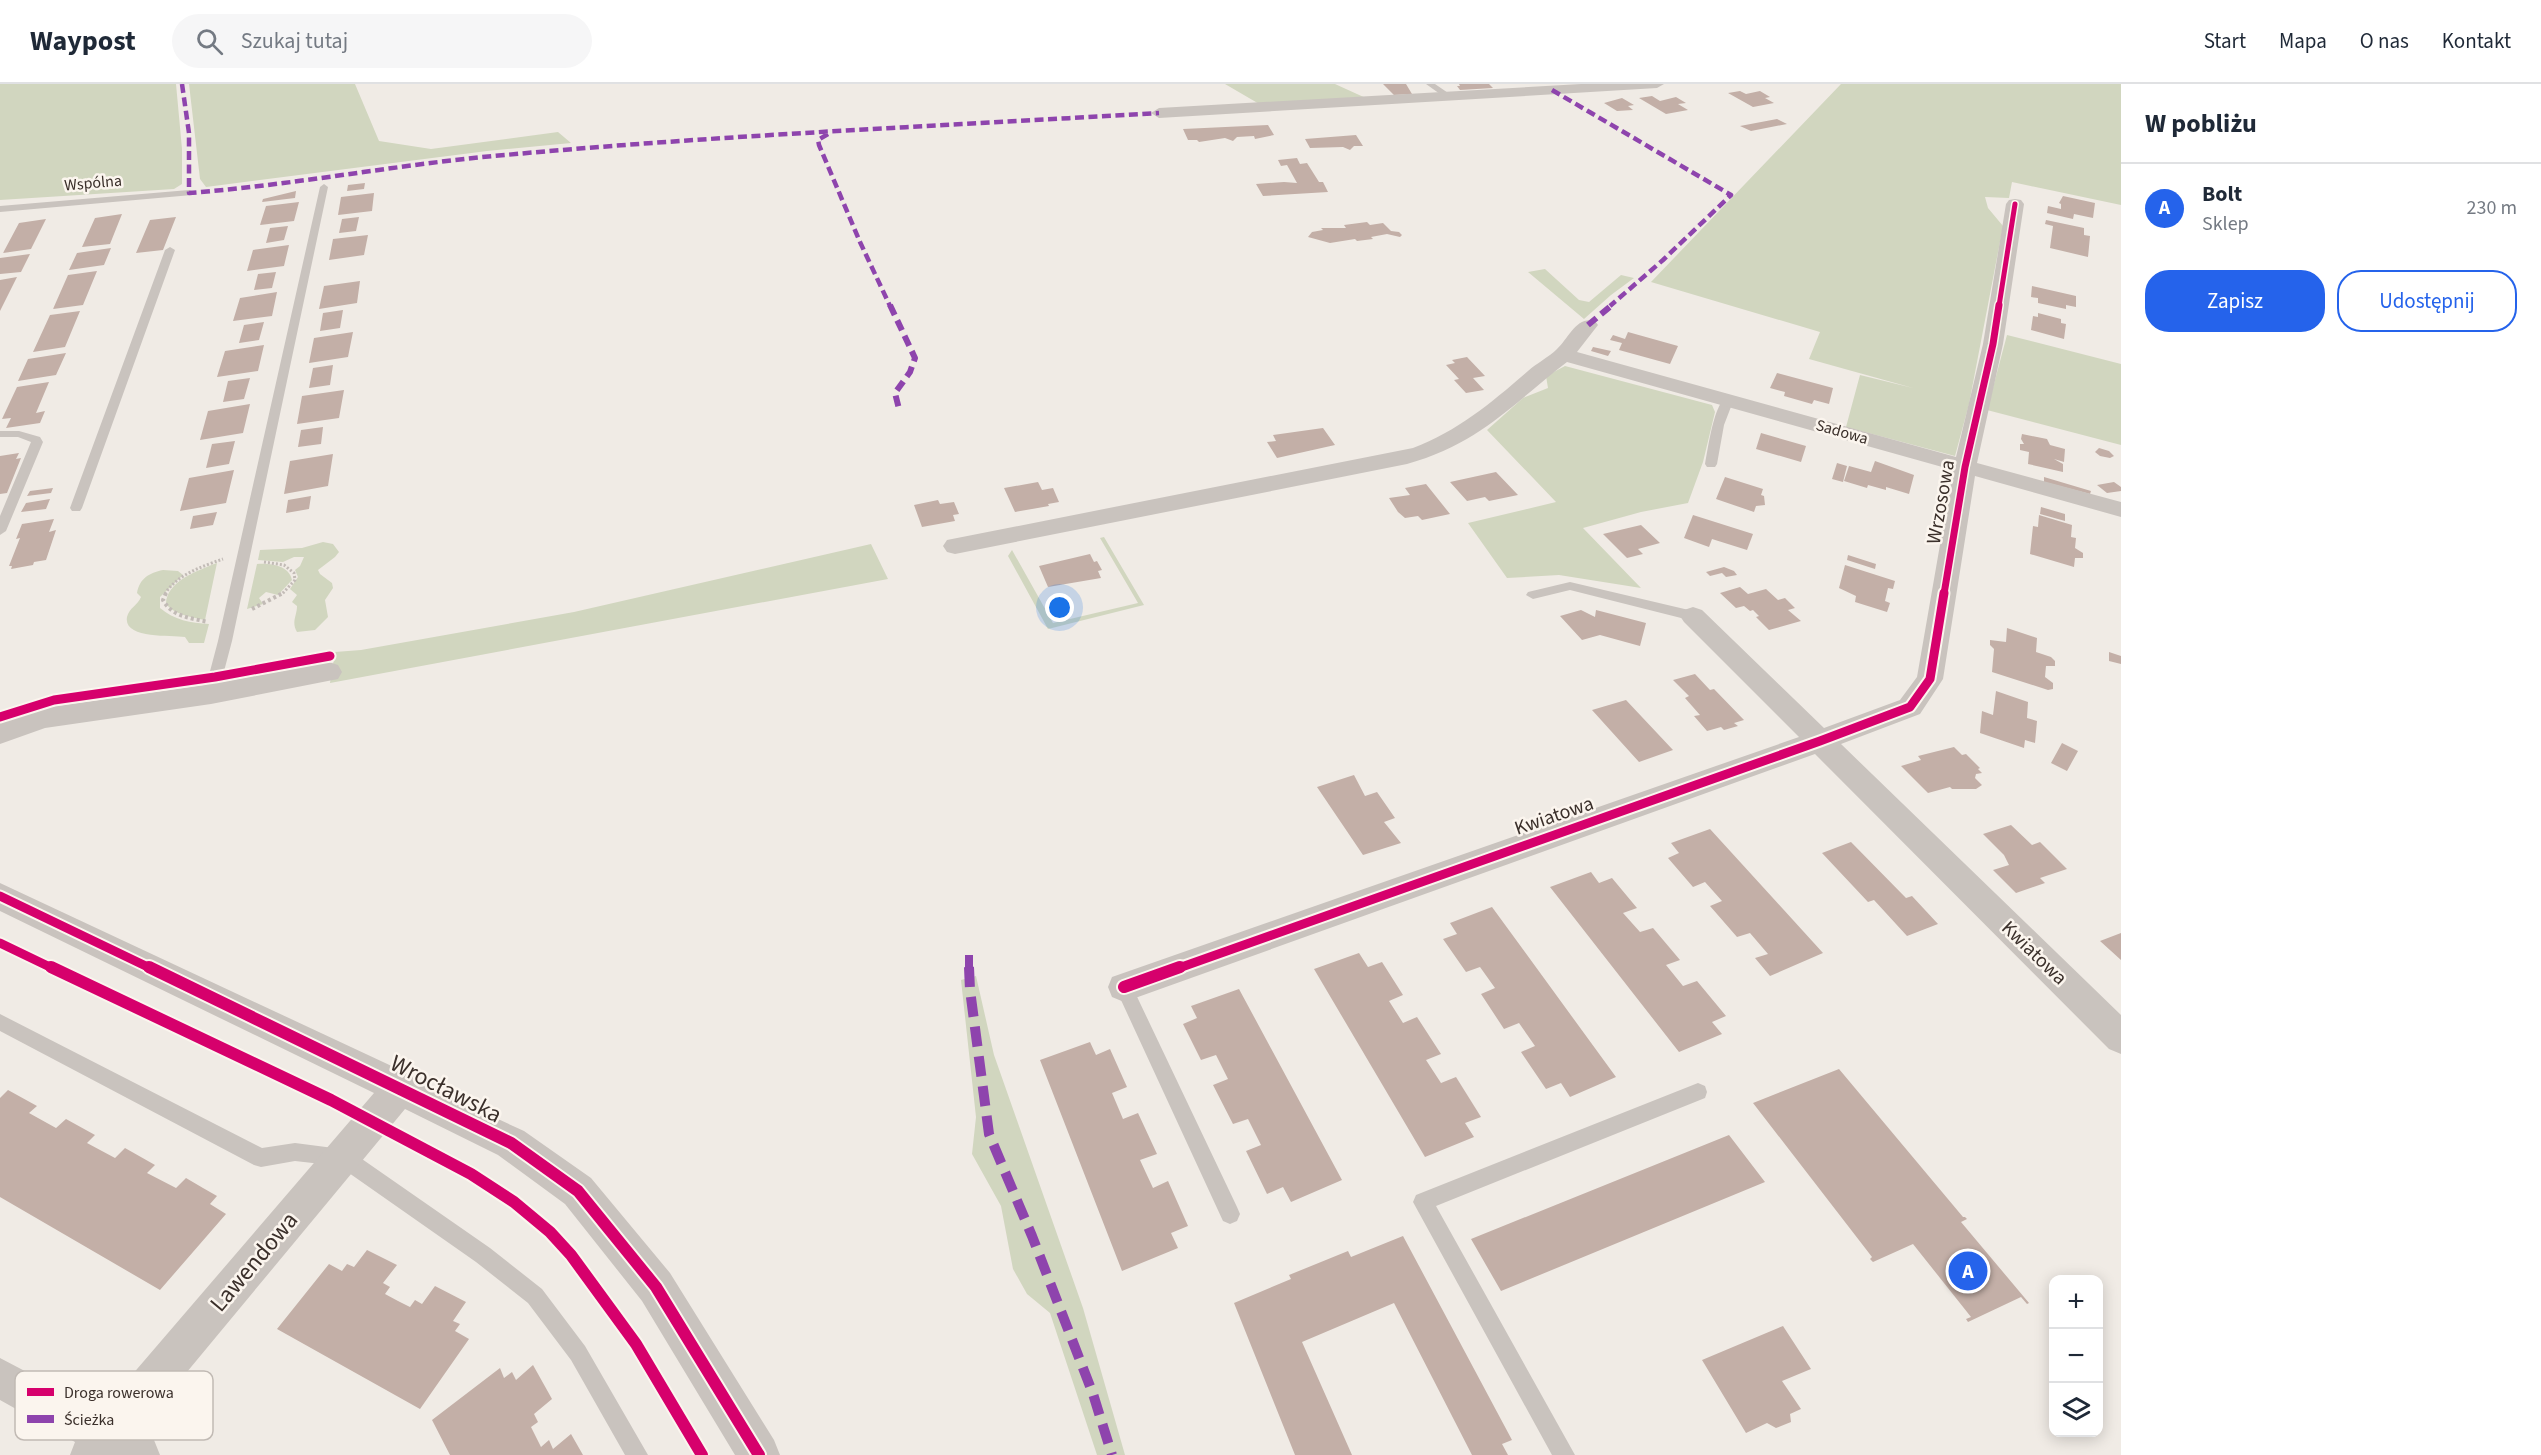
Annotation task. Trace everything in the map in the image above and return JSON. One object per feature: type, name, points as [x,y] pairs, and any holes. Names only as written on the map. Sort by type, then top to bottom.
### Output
[{"type":"street","points":[[1159,113],[1658,84]]},
{"type":"street","name":"Wrzosowa","points":[[1820,741],[1910,707],[1930,679],[1965,467],[1993,344],[2015,204]]},
{"type":"street","points":[[955,546],[1421,453],[1472,430],[1490,417],[1546,366],[1563,354],[1588,325]]},
{"type":"street","name":"Sadowa","points":[[1563,354],[2121,510]]},
{"type":"street","name":"Kwiatowa","points":[[1693,616],[2121,1038]]},
{"type":"street","points":[[0,733],[43,718],[211,694],[329,672]]},
{"type":"street","name":"Kwiatowa","points":[[1124,987],[1820,741]]},
{"type":"street","name":"Wrocławska","points":[[0,896],[511,1143],[578,1191],[656,1287],[759,1455]]},
{"type":"street","name":"Lawendowa","points":[[173,1371],[342,1157],[401,1088]]},
{"type":"street","name":"Lawendowa","points":[[0,1378],[15,1388]]},
{"type":"street","name":"Lawendowa","points":[[98,1440],[112,1449]]},
{"type":"lane","points":[[1430,84],[1450,97]]},
{"type":"lane","points":[[211,694],[324,187]]},
{"type":"lane","name":"Wspólna","points":[[0,209],[189,193]]},
{"type":"lane","points":[[76,508],[170,250]]},
{"type":"lane","points":[[1711,464],[1718,424],[1728,399]]},
{"type":"lane","points":[[0,434],[29,436],[37,442],[0,531]]},
{"type":"lane","points":[[1533,595],[1570,586],[1693,616]]},
{"type":"lane","points":[[1124,987],[1230,1214]]},
{"type":"lane","points":[[0,1022],[261,1158],[295,1152],[342,1157],[483,1255],[535,1296],[578,1353],[637,1455]]},
{"type":"lane","points":[[1564,1455],[1423,1203],[1698,1092]]},
{"type":"path","points":[[242,559],[272,562],[284,565],[294,573],[295,580],[286,591],[270,602],[230,617],[207,622],[186,619],[168,611],[162,605],[162,600],[172,586],[184,576],[220,560],[242,559]]},
{"type":"green space","points":[[0,84],[176,84],[182,149],[182,184],[174,189],[0,200]]},
{"type":"green space","points":[[189,84],[355,84],[379,141],[431,149],[558,132],[571,143],[487,151],[206,187],[200,179]]},
{"type":"green space","points":[[1225,84],[1335,84],[1368,99],[1261,105]]},
{"type":"green space","points":[[1841,84],[2121,84],[2121,205],[2012,182],[2009,198],[1985,197],[1988,208],[2003,226],[1969,404],[1955,456],[1846,427],[1860,375],[1913,388],[1809,359],[1820,332],[1651,282]]},
{"type":"green space","points":[[1545,269],[1579,300],[1589,302],[1621,275],[1634,278],[1584,319],[1528,272]]},
{"type":"green space","points":[[2007,335],[2121,364],[2121,445],[1987,410]]},
{"type":"green space","points":[[1565,366],[1712,405],[1715,412],[1703,462],[1688,503],[1641,512],[1583,528],[1641,588],[1559,575],[1507,578],[1468,523],[1556,502],[1487,430],[1523,398],[1548,388],[1546,376]]},
{"type":"green space","points":[[1104,537],[1144,605],[1048,629],[1008,556],[1012,550],[1053,623],[1138,603],[1100,538]]},
{"type":"green space","points":[[323,542],[333,544],[339,552],[318,570],[332,583],[333,588],[325,600],[328,617],[315,630],[297,632],[294,622],[297,606],[292,602],[297,595],[290,589],[298,577],[295,570],[300,566],[304,557],[294,557],[283,562],[258,560],[260,550],[302,548]]},
{"type":"green space","points":[[871,544],[888,579],[330,683],[335,652],[361,650],[574,612]]},
{"type":"green space","points":[[217,563],[205,620],[179,613],[166,604],[167,596],[177,583]]},
{"type":"green space","points":[[257,564],[283,568],[292,580],[278,595],[266,592],[259,598],[263,604],[247,609]]},
{"type":"green space","points":[[163,570],[178,571],[183,575],[160,597],[160,608],[183,620],[209,624],[204,643],[189,643],[185,637],[149,635],[132,629],[128,624],[128,614],[141,597],[137,593],[140,584],[149,575]]},
{"type":"green space","points":[[976,976],[994,1055],[1083,1308],[1125,1455],[1097,1455],[1050,1313],[1027,1294],[1013,1269],[1001,1206],[972,1154],[976,1117],[961,980]]},
{"type":"building","points":[[1383,84],[1406,84],[1412,94],[1394,95]]},
{"type":"building","points":[[1459,84],[1489,84],[1493,88],[1460,90],[1457,86],[1460,86]]},
{"type":"building","points":[[1740,91],[1746,94],[1760,91],[1770,97],[1765,98],[1774,103],[1753,107],[1728,93]]},
{"type":"building","points":[[1652,96],[1660,101],[1676,97],[1686,103],[1678,104],[1688,110],[1666,114],[1639,98]]},
{"type":"building","points":[[1622,98],[1634,105],[1628,106],[1633,110],[1617,111],[1604,103]]},
{"type":"building","points":[[1777,119],[1787,124],[1751,131],[1740,126]]},
{"type":"building","points":[[1268,125],[1274,135],[1255,139],[1254,136],[1237,137],[1233,141],[1225,138],[1199,142],[1188,140],[1183,129]]},
{"type":"building","points":[[1356,135],[1363,146],[1354,146],[1350,150],[1343,147],[1310,148],[1305,139]]},
{"type":"building","points":[[1297,158],[1300,164],[1307,163],[1319,182],[1323,182],[1328,192],[1263,196],[1256,184],[1297,183],[1287,165],[1281,166],[1278,160]]},
{"type":"building","points":[[365,183],[364,189],[347,191],[348,185]]},
{"type":"building","points":[[296,191],[295,198],[262,202],[263,199]]},
{"type":"building","points":[[374,193],[372,211],[338,215],[341,197]]},
{"type":"building","points":[[2063,196],[2095,203],[2093,218],[2074,214],[2073,219],[2047,213],[2048,206],[2061,209],[2059,203]]},
{"type":"building","points":[[299,202],[294,221],[260,225],[266,206]]},
{"type":"building","points":[[122,214],[110,244],[82,247],[95,218]]},
{"type":"building","points":[[176,217],[163,250],[136,253],[150,220]]},
{"type":"building","points":[[359,217],[356,231],[339,233],[342,219]]},
{"type":"building","points":[[46,219],[31,249],[3,253],[19,223]]},
{"type":"building","points":[[2046,220],[2084,228],[2084,235],[2090,236],[2088,257],[2050,248],[2053,226],[2045,224]]},
{"type":"building","points":[[1367,222],[1370,225],[1383,223],[1391,231],[1402,235],[1400,237],[1387,234],[1371,237],[1373,239],[1330,243],[1308,237],[1312,232],[1323,230],[1321,228],[1346,228],[1344,225]]},
{"type":"building","points":[[288,226],[284,240],[266,243],[270,228]]},
{"type":"building","points":[[368,235],[364,255],[329,260],[333,239]]},
{"type":"building","points":[[289,245],[284,266],[247,271],[253,250]]},
{"type":"building","points":[[111,248],[104,265],[69,270],[77,253]]},
{"type":"building","points":[[30,254],[21,272],[0,274],[0,258]]},
{"type":"building","points":[[97,271],[83,305],[53,309],[68,275]]},
{"type":"building","points":[[276,272],[272,288],[254,290],[258,274]]},
{"type":"building","points":[[17,277],[0,311],[0,280]]},
{"type":"building","points":[[360,281],[357,303],[319,309],[324,286]]},
{"type":"building","points":[[2032,286],[2076,296],[2076,307],[2066,305],[2066,309],[2038,303],[2038,298],[2031,297]]},
{"type":"building","points":[[277,292],[272,316],[233,321],[240,298]]},
{"type":"building","points":[[343,310],[340,328],[320,331],[323,313]]},
{"type":"building","points":[[80,311],[65,347],[33,352],[50,315]]},
{"type":"building","points":[[2038,313],[2061,319],[2061,323],[2066,324],[2064,339],[2031,330],[2033,316],[2038,317]]},
{"type":"building","points":[[264,322],[259,340],[239,343],[244,325]]},
{"type":"building","points":[[353,332],[348,357],[309,363],[314,338]]},
{"type":"building","points":[[1628,332],[1678,346],[1670,364],[1619,350],[1622,343],[1610,340],[1613,335],[1625,339]]},
{"type":"building","points":[[264,345],[258,371],[217,377],[225,351]]},
{"type":"building","points":[[1593,347],[1611,351],[1608,356],[1591,351]]},
{"type":"building","points":[[66,353],[56,375],[18,381],[28,359]]},
{"type":"building","points":[[1467,357],[1485,376],[1473,378],[1484,390],[1466,393],[1454,380],[1459,379],[1446,365],[1455,363],[1452,360]]},
{"type":"building","points":[[333,365],[330,385],[309,388],[313,368]]},
{"type":"building","points":[[1777,373],[1833,388],[1829,404],[1814,400],[1812,404],[1784,396],[1785,392],[1770,388]]},
{"type":"building","points":[[250,378],[244,399],[223,402],[228,381]]},
{"type":"building","points":[[49,382],[36,413],[45,411],[40,423],[6,428],[11,418],[2,419],[17,387]]},
{"type":"building","points":[[344,390],[339,418],[297,424],[302,396]]},
{"type":"building","points":[[250,404],[243,433],[200,440],[208,411]]},
{"type":"building","points":[[323,427],[321,444],[298,447],[301,430]]},
{"type":"building","points":[[1323,428],[1335,445],[1277,458],[1267,442],[1276,441],[1273,435]]},
{"type":"building","points":[[1761,433],[1806,446],[1801,462],[1756,449]]},
{"type":"building","points":[[2022,434],[2047,439],[2050,445],[2065,449],[2064,462],[2054,459],[2063,464],[2063,472],[2028,464],[2029,452],[2020,450],[2020,444],[2024,444],[2021,439]]},
{"type":"building","points":[[235,441],[229,464],[206,468],[212,444]]},
{"type":"building","points":[[2099,448],[2109,451],[2114,456],[2110,458],[2100,456],[2095,452]]},
{"type":"building","points":[[19,453],[16,459],[21,458],[7,493],[0,494],[0,456]]},
{"type":"building","points":[[333,454],[328,486],[284,494],[290,461]]},
{"type":"building","points":[[1875,461],[1914,475],[1909,494],[1886,487],[1886,490],[1868,485],[1867,488],[1844,481],[1849,466],[1871,472]]},
{"type":"building","points":[[1837,463],[1847,466],[1843,482],[1832,479]]},
{"type":"building","points":[[234,470],[226,503],[180,511],[189,478]]},
{"type":"building","points":[[1496,472],[1518,495],[1489,501],[1485,497],[1467,501],[1450,482]]},
{"type":"building","points":[[1725,477],[1763,489],[1761,495],[1764,496],[1765,505],[1756,506],[1754,512],[1716,499]]},
{"type":"building","points":[[2044,477],[2091,491],[2090,494],[2044,482]]},
{"type":"building","points":[[1038,482],[1042,490],[1053,488],[1059,502],[1015,512],[1004,488]]},
{"type":"building","points":[[2114,482],[2121,487],[2121,491],[2107,493],[2097,485]]},
{"type":"building","points":[[1426,484],[1450,514],[1422,520],[1418,516],[1405,518],[1389,498],[1410,495],[1405,488]]},
{"type":"building","points":[[53,488],[51,493],[27,496],[30,491]]},
{"type":"building","points":[[311,496],[309,509],[286,513],[288,500]]},
{"type":"building","points":[[50,499],[46,509],[21,512],[26,503]]},
{"type":"building","points":[[938,500],[940,504],[954,502],[959,514],[953,515],[955,521],[922,527],[914,505]]},
{"type":"building","points":[[2041,507],[2065,514],[2065,521],[2040,514]]},
{"type":"building","points":[[217,512],[213,525],[190,529],[193,516]]},
{"type":"building","points":[[1693,515],[1753,534],[1747,550],[1712,539],[1709,547],[1684,538]]},
{"type":"building","points":[[2039,515],[2072,525],[2071,537],[2076,538],[2075,548],[2083,553],[2083,558],[2075,558],[2074,567],[2030,554],[2033,526],[2038,527]]},
{"type":"building","points":[[54,519],[49,532],[56,530],[46,560],[11,569],[12,566],[9,566],[20,538],[16,539],[22,524]]},
{"type":"building","points":[[1641,525],[1660,543],[1638,549],[1643,554],[1627,558],[1603,534]]},
{"type":"building","points":[[1090,554],[1102,570],[1098,571],[1101,578],[1048,587],[1039,566]]},
{"type":"building","points":[[1848,555],[1876,564],[1875,569],[1847,560]]},
{"type":"building","points":[[1845,565],[1895,581],[1893,589],[1888,588],[1885,601],[1890,603],[1887,612],[1855,602],[1856,596],[1839,588]]},
{"type":"building","points":[[1724,567],[1734,571],[1737,575],[1726,577],[1722,573],[1710,576],[1706,572]]},
{"type":"building","points":[[1740,587],[1748,594],[1766,589],[1778,600],[1785,598],[1795,608],[1788,610],[1801,621],[1769,630],[1756,617],[1759,616],[1753,610],[1750,611],[1744,606],[1736,608],[1720,593]]},
{"type":"building","points":[[1581,610],[1595,617],[1596,610],[1646,623],[1640,646],[1600,635],[1582,640],[1560,616]]},
{"type":"building","points":[[2007,628],[2037,638],[2036,652],[2051,657],[2055,661],[2055,666],[2046,666],[2045,677],[2053,683],[2053,689],[2048,690],[1992,672],[1994,649],[1990,645],[1990,640],[2006,642]]},
{"type":"building","points":[[2109,652],[2121,656],[2121,664],[2109,661]]},
{"type":"building","points":[[1695,674],[1710,690],[1714,689],[1744,720],[1734,723],[1738,726],[1707,731],[1694,716],[1700,715],[1685,698],[1689,696],[1673,680]]},
{"type":"building","points":[[1996,691],[2028,702],[2027,718],[2037,721],[2035,743],[2025,740],[2024,748],[1980,733],[1982,711],[1993,715]]},
{"type":"building","points":[[1626,700],[1673,750],[1639,762],[1592,710]]},
{"type":"building","points":[[2062,743],[2078,751],[2067,771],[2051,763]]},
{"type":"building","points":[[1954,747],[1962,755],[1966,754],[1980,768],[1978,769],[1982,773],[1976,774],[1975,778],[1982,785],[1976,789],[1952,789],[1950,787],[1928,793],[1901,766],[1921,760],[1918,756]]},
{"type":"building","points":[[1354,775],[1365,796],[1377,792],[1395,818],[1384,822],[1401,843],[1363,855],[1317,787]]},
{"type":"building","points":[[2011,825],[2032,845],[2040,842],[2067,869],[2040,878],[2045,883],[2016,893],[1993,870],[2009,865],[2004,855],[1983,834]]},
{"type":"building","points":[[1710,829],[1823,953],[1770,976],[1755,958],[1768,954],[1750,933],[1737,937],[1710,906],[1722,901],[1705,882],[1693,887],[1668,858],[1679,853],[1671,843]]},
{"type":"building","points":[[1851,842],[1906,898],[1912,896],[1938,924],[1907,936],[1874,900],[1868,902],[1822,853]]},
{"type":"building","points":[[1591,872],[1599,883],[1612,878],[1637,908],[1623,913],[1640,932],[1653,928],[1680,960],[1666,965],[1683,986],[1697,981],[1726,1016],[1712,1022],[1722,1034],[1679,1052],[1550,887]]},
{"type":"building","points":[[1492,907],[1616,1077],[1570,1097],[1561,1083],[1546,1089],[1521,1052],[1535,1046],[1519,1023],[1504,1029],[1481,994],[1495,988],[1480,967],[1466,972],[1443,939],[1457,934],[1450,923]]},
{"type":"building","points":[[2121,933],[2121,960],[2100,941]]},
{"type":"building","points":[[1359,953],[1368,967],[1382,962],[1403,995],[1389,1001],[1403,1023],[1417,1017],[1441,1054],[1426,1060],[1441,1083],[1456,1077],[1481,1117],[1465,1123],[1474,1137],[1425,1157],[1314,969]]},
{"type":"building","points":[[1239,989],[1342,1180],[1291,1202],[1283,1187],[1267,1194],[1246,1151],[1261,1145],[1248,1119],[1233,1124],[1213,1085],[1228,1079],[1216,1055],[1201,1060],[1183,1024],[1197,1018],[1191,1006]]},
{"type":"building","points":[[1090,1042],[1096,1055],[1110,1049],[1127,1087],[1112,1093],[1123,1119],[1138,1113],[1157,1154],[1140,1160],[1153,1188],[1168,1181],[1188,1226],[1171,1233],[1178,1248],[1122,1271],[1040,1060]]},
{"type":"building","points":[[1839,1069],[1967,1219],[1961,1222],[2029,1303],[2027,1304],[2021,1297],[1968,1322],[1966,1319],[1971,1317],[1913,1244],[1873,1262],[1870,1259],[1872,1257],[1753,1103]]},
{"type":"building","points":[[8,1090],[37,1106],[29,1113],[56,1128],[66,1119],[95,1135],[87,1143],[115,1158],[125,1148],[155,1165],[147,1173],[176,1188],[186,1178],[217,1196],[210,1204],[226,1214],[160,1290],[0,1197],[0,1098]]},
{"type":"building","points":[[1729,1135],[1765,1182],[1501,1291],[1471,1239]]},
{"type":"building","points":[[1403,1236],[1512,1440],[1502,1444],[1508,1455],[1472,1455],[1394,1303],[1302,1342],[1352,1455],[1295,1455],[1234,1303],[1291,1279],[1289,1275],[1348,1251],[1351,1257]]},
{"type":"building","points":[[367,1250],[397,1265],[383,1283],[390,1287],[385,1294],[398,1301],[410,1307],[415,1300],[422,1304],[435,1286],[466,1302],[453,1321],[460,1324],[455,1331],[469,1339],[420,1409],[277,1329],[329,1264],[342,1271],[347,1264],[354,1267]]},
{"type":"building","points":[[1783,1326],[1811,1369],[1782,1381],[1801,1409],[1790,1414],[1791,1422],[1776,1428],[1767,1423],[1746,1433],[1702,1360]]},
{"type":"building","points":[[533,1365],[552,1399],[534,1414],[538,1422],[531,1427],[541,1447],[549,1440],[553,1449],[571,1434],[583,1455],[450,1455],[432,1420],[500,1368],[504,1378],[512,1372],[516,1380]]},
{"type":"marked path","points":[[182,84],[189,133],[189,193],[253,188],[493,156],[593,147],[1159,113]]},
{"type":"marked path","points":[[1552,90],[1731,195],[1663,260],[1588,325]]},
{"type":"marked path","points":[[828,134],[818,140],[819,145],[860,242],[915,358],[910,372],[895,393],[899,409]]},
{"type":"marked path","points":[[969,955],[970,990],[989,1134],[1032,1236],[1093,1394],[1112,1455]]},
{"type":"cycle path","points":[[1124,987],[1820,741],[1910,707],[1930,679],[1965,467],[1993,344],[2015,204]]},
{"type":"cycle path","points":[[0,717],[54,700],[215,677],[330,656]]},
{"type":"cycle path","points":[[0,896],[511,1143],[578,1191],[656,1287],[759,1455]]},
{"type":"cycle path","points":[[0,943],[331,1100],[471,1174],[514,1202],[550,1232],[571,1255],[636,1344],[702,1455]]},
{"type":"place","name":"Bolt","points":[[1968,1271]]}]
